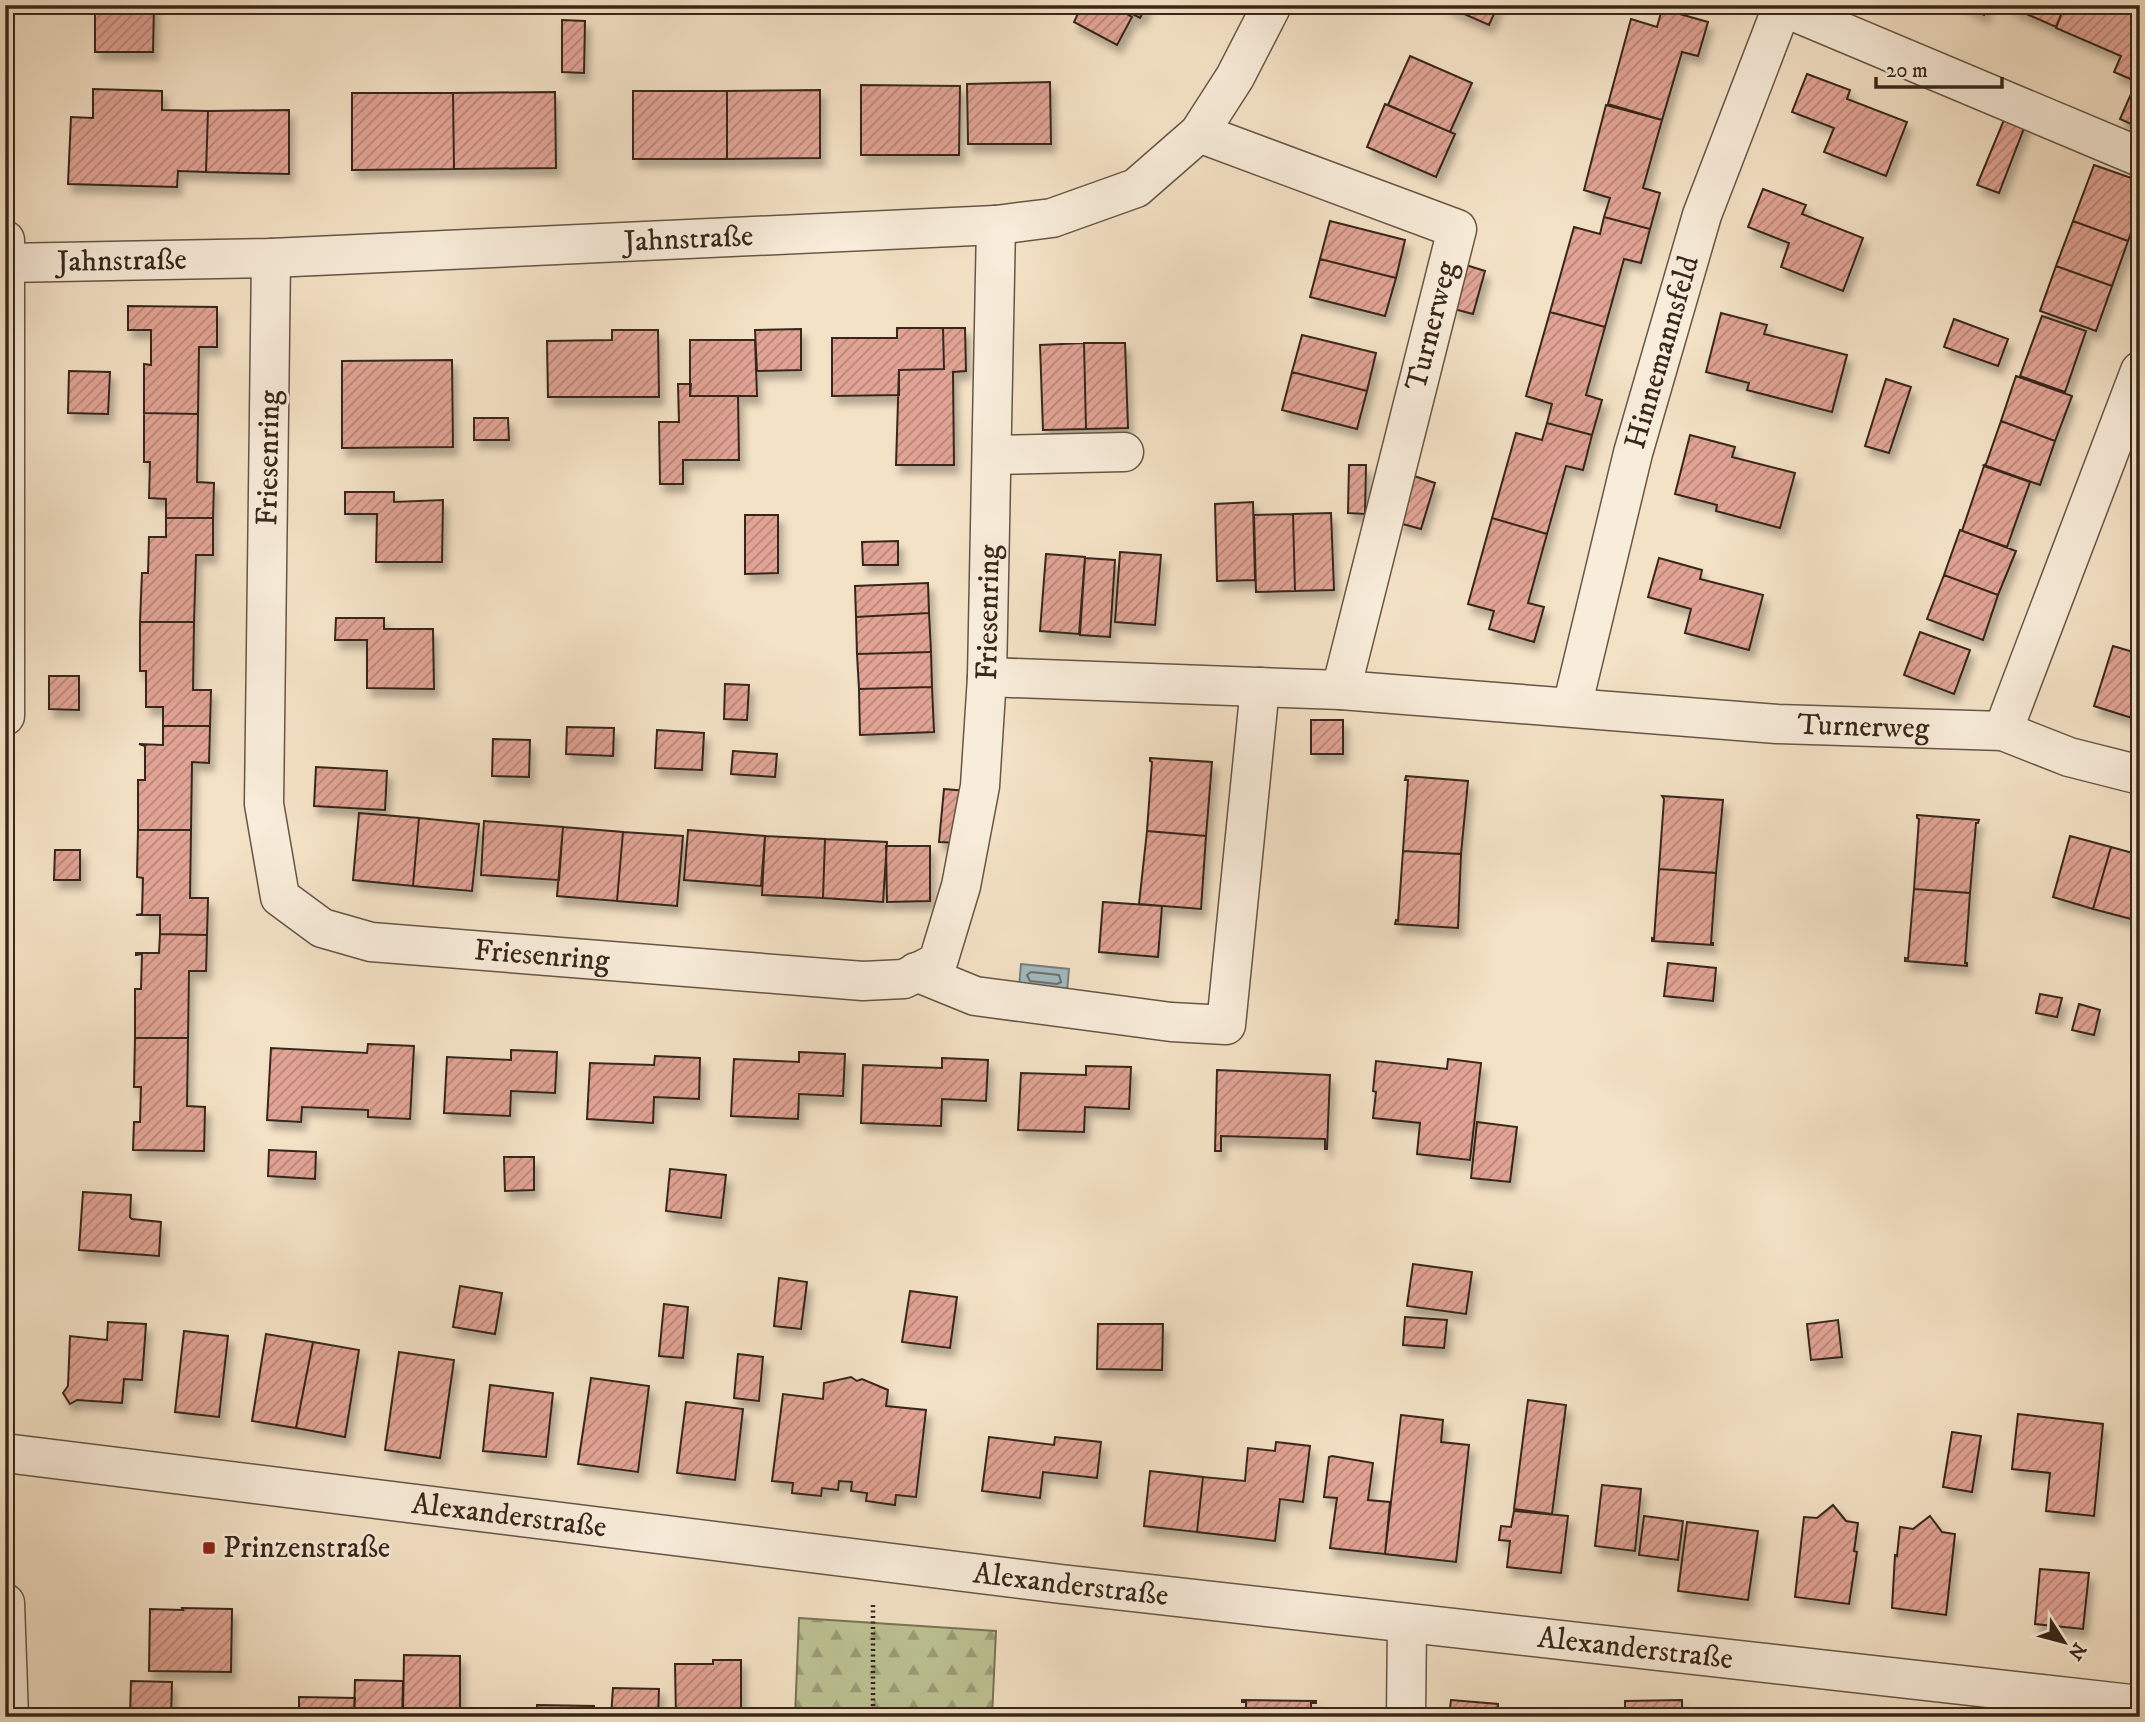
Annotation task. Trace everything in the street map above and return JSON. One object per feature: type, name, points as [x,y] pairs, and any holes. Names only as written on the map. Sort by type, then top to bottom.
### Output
[{"type":"street","name":"Jahnstraße","points":[[5,263],[271,258],[996,225],[1052,218],[1136,188],[1199,133],[1235,77],[1272,5]]},
{"type":"street","points":[[1780,6],[2140,157]]},
{"type":"street","name":"Hinnemannsfeld","points":[[1572,707],[1633,453],[1702,215],[1780,6]]},
{"type":"street","name":"Turnerweg","points":[[1199,133],[1457,229],[1340,690]]},
{"type":"street","name":"Friesenring","points":[[271,258],[264,804],[280,897],[322,928],[371,942],[863,981],[904,978],[938,962],[961,886],[980,786],[988,677],[996,225]]},
{"type":"street","points":[[5,240],[5,716]]},
{"type":"street","points":[[2003,732],[2140,371]]},
{"type":"street","points":[[992,455],[1124,452]]},
{"type":"street","name":"Turnerweg","points":[[988,677],[1340,690],[1777,724],[2003,732],[2068,757],[2140,775]]},
{"type":"street","points":[[916,972],[975,996],[1171,1022],[1226,1025],[1260,687]]},
{"type":"street","name":"Alexanderstraße","points":[[5,1453],[873,1560],[2140,1705]]},
{"type":"street","points":[[5,1603],[9,1717]]},
{"type":"street","points":[[1406,1717],[1408,1623]]},
{"type":"path","points":[[873,1560],[873,1717]]},
{"type":"green space","points":[[799,1618],[996,1631],[992,1717],[795,1717]]},
{"type":"water","points":[[1021,964],[1069,969],[1067,992],[1019,987]]},
{"type":"building","points":[[95,5],[154,5],[153,52],[95,52]]},
{"type":"building","points":[[1082,5],[1111,5],[1132,17],[1117,45],[1074,22]]},
{"type":"building","points":[[1115,5],[1147,5],[1140,18]]},
{"type":"building","points":[[1444,5],[1498,5],[1489,25]]},
{"type":"building","points":[[1963,5],[1988,5],[1984,15]]},
{"type":"building","points":[[2006,5],[2065,5],[2056,27]]},
{"type":"building","points":[[2065,5],[2140,5],[2140,83],[2114,72],[2121,56],[2056,28]]},
{"type":"building","points":[[1662,9],[1708,22],[1698,56],[1682,52],[1662,120],[1608,104],[1631,19],[1657,27]]},
{"type":"building","points":[[562,20],[585,21],[584,73],[562,72]]},
{"type":"building","points":[[1410,56],[1472,83],[1450,132],[1388,105]]},
{"type":"building","points":[[1807,74],[1850,90],[1847,99],[1907,122],[1886,176],[1824,152],[1834,128],[1792,112]]},
{"type":"building","points":[[1050,82],[1051,144],[968,144],[967,84]]},
{"type":"building","points":[[861,85],[960,86],[959,155],[861,155]]},
{"type":"building","points":[[2134,87],[2140,90],[2140,128],[2120,119]]},
{"type":"building","points":[[93,89],[162,91],[162,110],[208,111],[206,172],[178,171],[177,187],[68,184],[71,117],[93,118]]},
{"type":"building","points":[[820,90],[820,158],[727,159],[727,91]]},
{"type":"building","points":[[633,91],[727,91],[727,159],[633,159]]},
{"type":"building","points":[[555,92],[556,168],[454,169],[453,93]]},
{"type":"building","points":[[352,93],[453,93],[454,169],[352,170]]},
{"type":"building","points":[[1385,104],[1455,134],[1436,177],[1367,147]]},
{"type":"building","points":[[1606,105],[1662,120],[1643,188],[1660,193],[1650,229],[1604,217],[1610,198],[1584,190]]},
{"type":"building","points":[[289,110],[289,174],[206,172],[208,111]]},
{"type":"building","points":[[2006,115],[2026,123],[1999,193],[1977,185]]},
{"type":"building","points":[[2094,165],[2140,181],[2140,209],[2128,241],[2073,221]]},
{"type":"building","points":[[1763,189],[1806,205],[1802,214],[1863,238],[1843,291],[1781,267],[1789,243],[1748,227]]},
{"type":"building","points":[[1604,217],[1650,229],[1641,263],[1624,259],[1605,327],[1550,312],[1574,227],[1600,234]]},
{"type":"building","points":[[1330,221],[1405,240],[1396,278],[1320,259]]},
{"type":"building","points":[[2073,221],[2128,241],[2112,286],[2056,266]]},
{"type":"building","points":[[1320,259],[1396,278],[1385,316],[1310,297]]},
{"type":"building","points":[[1466,265],[1485,271],[1473,314],[1454,309]]},
{"type":"building","points":[[2056,266],[2112,286],[2096,331],[2040,311]]},
{"type":"building","points":[[128,306],[217,307],[217,347],[199,347],[198,414],[144,413],[144,364],[151,365],[151,330],[128,330]]},
{"type":"building","points":[[1550,312],[1605,327],[1586,395],[1602,400],[1592,435],[1547,423],[1552,404],[1526,396]]},
{"type":"building","points":[[1721,313],[1767,325],[1764,334],[1847,355],[1832,412],[1747,390],[1749,383],[1706,372]]},
{"type":"building","points":[[2042,316],[2086,331],[2065,392],[2020,376]]},
{"type":"building","points":[[1954,319],[2008,339],[1998,366],[1944,347]]},
{"type":"building","points":[[897,328],[943,328],[944,369],[899,370],[899,395],[832,396],[832,338],[897,338]]},
{"type":"building","points":[[943,328],[965,328],[966,371],[953,372],[954,465],[896,465],[899,370],[944,369]]},
{"type":"building","points":[[801,329],[801,370],[757,371],[755,330]]},
{"type":"building","points":[[612,330],[658,330],[659,397],[548,397],[547,341],[612,340]]},
{"type":"building","points":[[1302,335],[1376,353],[1367,391],[1292,372]]},
{"type":"building","points":[[690,340],[755,340],[757,396],[690,396]]},
{"type":"building","points":[[1084,343],[1125,343],[1128,428],[1086,429]]},
{"type":"building","points":[[1084,343],[1086,429],[1043,430],[1040,345]]},
{"type":"building","points":[[452,360],[453,447],[342,448],[342,361]]},
{"type":"building","points":[[69,371],[110,372],[108,414],[68,413]]},
{"type":"building","points":[[1292,372],[1367,391],[1357,429],[1282,410]]},
{"type":"building","points":[[2016,376],[2072,396],[2055,441],[2001,421]]},
{"type":"building","points":[[1886,379],[1911,387],[1889,453],[1865,446]]},
{"type":"building","points":[[678,384],[691,384],[690,396],[738,396],[739,460],[683,460],[683,484],[660,484],[659,422],[679,422]]},
{"type":"building","points":[[144,413],[198,414],[197,482],[214,483],[213,518],[166,518],[166,499],[149,498],[150,462],[144,462]]},
{"type":"building","points":[[474,418],[508,418],[509,440],[474,440]]},
{"type":"building","points":[[2001,421],[2055,441],[2040,485],[1984,465]]},
{"type":"building","points":[[1547,423],[1592,435],[1583,470],[1566,466],[1547,534],[1492,518],[1516,433],[1542,440]]},
{"type":"building","points":[[1690,435],[1735,447],[1732,457],[1795,473],[1780,528],[1716,511],[1717,505],[1675,494]]},
{"type":"building","points":[[1349,465],[1366,465],[1365,514],[1348,513]]},
{"type":"building","points":[[1984,466],[2030,482],[2007,547],[1962,531]]},
{"type":"building","points":[[1414,476],[1435,483],[1421,529],[1399,523]]},
{"type":"building","points":[[345,492],[394,492],[394,502],[443,500],[442,562],[376,562],[377,514],[345,514]]},
{"type":"building","points":[[1253,502],[1255,580],[1217,581],[1215,504]]},
{"type":"building","points":[[1331,513],[1334,590],[1295,591],[1293,514]]},
{"type":"building","points":[[1293,514],[1295,591],[1256,592],[1254,515]]},
{"type":"building","points":[[745,515],[778,515],[778,573],[745,574]]},
{"type":"building","points":[[166,518],[213,518],[213,555],[196,555],[194,622],[140,622],[142,573],[148,573],[149,537],[166,537]]},
{"type":"building","points":[[1492,518],[1547,534],[1528,603],[1544,607],[1534,642],[1489,629],[1494,611],[1468,604]]},
{"type":"building","points":[[1960,530],[2016,551],[1998,595],[1944,575]]},
{"type":"building","points":[[898,541],[898,565],[863,565],[862,542]]},
{"type":"building","points":[[1120,552],[1161,555],[1155,625],[1115,622]]},
{"type":"building","points":[[1046,554],[1085,557],[1079,634],[1040,631]]},
{"type":"building","points":[[1085,558],[1115,560],[1110,637],[1080,635]]},
{"type":"building","points":[[1659,558],[1702,570],[1700,579],[1763,595],[1749,650],[1685,633],[1691,609],[1648,597]]},
{"type":"building","points":[[1944,575],[1998,595],[1983,640],[1927,619]]},
{"type":"building","points":[[928,583],[929,613],[856,617],[855,586]]},
{"type":"building","points":[[929,613],[931,652],[857,654],[856,617]]},
{"type":"building","points":[[336,618],[384,618],[384,629],[433,629],[434,689],[367,688],[367,640],[335,640]]},
{"type":"building","points":[[140,622],[194,622],[193,690],[211,690],[210,726],[163,726],[163,707],[146,707],[146,671],[140,671]]},
{"type":"building","points":[[1920,632],[1970,650],[1954,694],[1904,675]]},
{"type":"building","points":[[2113,646],[2140,654],[2140,695],[2132,718],[2094,706]]},
{"type":"building","points":[[931,652],[932,687],[859,689],[857,654]]},
{"type":"building","points":[[49,676],[79,676],[79,710],[49,709]]},
{"type":"building","points":[[725,684],[749,685],[747,720],[724,719]]},
{"type":"building","points":[[932,687],[934,732],[860,735],[859,689]]},
{"type":"building","points":[[2140,695],[2140,721],[2132,718]]},
{"type":"building","points":[[1311,720],[1343,720],[1343,754],[1311,754]]},
{"type":"building","points":[[163,726],[210,726],[209,763],[192,762],[191,830],[138,830],[138,780],[145,780],[145,746],[139,744],[163,745]]},
{"type":"building","points":[[567,727],[614,728],[613,756],[566,754]]},
{"type":"building","points":[[657,730],[704,733],[702,770],[655,768]]},
{"type":"building","points":[[493,739],[530,740],[529,777],[492,776]]},
{"type":"building","points":[[733,751],[777,754],[775,777],[731,774]]},
{"type":"building","points":[[1150,758],[1212,762],[1206,836],[1147,831],[1152,762]]},
{"type":"building","points":[[316,767],[387,771],[385,810],[314,806]]},
{"type":"building","points":[[1406,776],[1468,781],[1461,854],[1403,851],[1408,780],[1405,780]]},
{"type":"building","points":[[944,789],[967,791],[962,843],[939,842]]},
{"type":"building","points":[[1662,796],[1723,800],[1716,873],[1659,869],[1664,799]]},
{"type":"building","points":[[359,813],[419,818],[413,886],[353,880]]},
{"type":"building","points":[[1917,815],[1979,820],[1976,823],[1970,893],[1914,889],[1919,819]]},
{"type":"building","points":[[419,818],[479,824],[472,891],[413,886]]},
{"type":"building","points":[[484,821],[563,827],[559,880],[481,875]]},
{"type":"building","points":[[563,827],[623,832],[617,901],[557,896]]},
{"type":"building","points":[[138,830],[191,830],[190,898],[208,898],[207,935],[160,934],[160,915],[136,915],[142,914],[143,878],[137,877]]},
{"type":"building","points":[[688,830],[765,836],[761,886],[684,880]]},
{"type":"building","points":[[1147,831],[1206,836],[1201,909],[1139,904]]},
{"type":"building","points":[[623,832],[683,836],[677,906],[617,901]]},
{"type":"building","points":[[765,836],[825,839],[823,898],[762,895]]},
{"type":"building","points":[[2070,836],[2111,847],[2093,909],[2053,897]]},
{"type":"building","points":[[825,839],[887,842],[883,902],[823,898]]},
{"type":"building","points":[[886,846],[930,846],[930,901],[887,902]]},
{"type":"building","points":[[2111,847],[2140,855],[2140,902],[2135,920],[2093,909]]},
{"type":"building","points":[[55,850],[80,850],[80,880],[54,880]]},
{"type":"building","points":[[1403,851],[1461,854],[1458,928],[1395,924],[1396,920],[1398,921]]},
{"type":"building","points":[[1659,869],[1716,873],[1713,945],[1652,941]]},
{"type":"building","points":[[1914,889],[1970,893],[1965,963],[1967,966],[1905,961],[1905,958],[1908,959]]},
{"type":"building","points":[[1103,902],[1162,906],[1158,957],[1099,952]]},
{"type":"building","points":[[2140,902],[2140,922],[2135,920]]},
{"type":"building","points":[[160,934],[207,935],[206,971],[189,971],[188,1038],[135,1038],[135,989],[141,989],[142,954],[136,953],[159,953]]},
{"type":"building","points":[[1668,963],[1716,968],[1713,1001],[1664,996]]},
{"type":"building","points":[[2040,994],[2062,998],[2057,1017],[2036,1013]]},
{"type":"building","points":[[2079,1004],[2100,1010],[2094,1035],[2072,1030]]},
{"type":"building","points":[[135,1038],[188,1038],[187,1106],[205,1107],[204,1151],[133,1150],[134,1122],[140,1122],[141,1087],[134,1087]]},
{"type":"building","points":[[368,1044],[414,1046],[410,1119],[368,1117],[368,1110],[302,1107],[301,1122],[267,1120],[271,1048],[367,1053]]},
{"type":"building","points":[[511,1050],[557,1052],[555,1093],[511,1091],[510,1116],[444,1113],[447,1057],[511,1060]]},
{"type":"building","points":[[799,1052],[845,1054],[843,1096],[799,1094],[798,1119],[731,1116],[734,1059],[799,1062]]},
{"type":"building","points":[[655,1056],[700,1058],[699,1099],[654,1097],[653,1123],[587,1119],[590,1063],[654,1065]]},
{"type":"building","points":[[942,1058],[988,1060],[986,1101],[942,1099],[941,1126],[861,1123],[863,1065],[942,1068]]},
{"type":"building","points":[[1448,1059],[1481,1063],[1470,1160],[1417,1154],[1420,1123],[1373,1118],[1376,1061],[1447,1069]]},
{"type":"building","points":[[1086,1066],[1131,1067],[1129,1109],[1085,1107],[1084,1132],[1018,1130],[1021,1073],[1086,1075]]},
{"type":"building","points":[[1217,1070],[1330,1075],[1327,1149],[1325,1139],[1221,1136],[1221,1151],[1215,1151]]},
{"type":"building","points":[[1477,1122],[1517,1127],[1510,1182],[1471,1178]]},
{"type":"building","points":[[269,1150],[316,1152],[315,1179],[268,1176]]},
{"type":"building","points":[[504,1157],[534,1157],[534,1190],[505,1191]]},
{"type":"building","points":[[670,1169],[726,1175],[721,1218],[666,1211]]},
{"type":"building","points":[[83,1192],[131,1195],[132,1219],[161,1222],[159,1256],[79,1250]]},
{"type":"building","points":[[1413,1264],[1472,1272],[1466,1314],[1407,1306]]},
{"type":"building","points":[[779,1278],[807,1282],[801,1329],[774,1326]]},
{"type":"building","points":[[460,1286],[502,1293],[495,1334],[453,1327]]},
{"type":"building","points":[[910,1291],[957,1297],[950,1348],[902,1342]]},
{"type":"building","points":[[664,1304],[688,1307],[683,1358],[659,1356]]},
{"type":"building","points":[[1405,1317],[1447,1320],[1444,1348],[1403,1345]]},
{"type":"building","points":[[1838,1320],[1842,1357],[1811,1360],[1807,1324]]},
{"type":"building","points":[[108,1322],[146,1324],[142,1380],[124,1379],[122,1403],[77,1400],[70,1404],[63,1393],[68,1386],[70,1336],[107,1340]]},
{"type":"building","points":[[1098,1324],[1163,1324],[1162,1370],[1097,1369]]},
{"type":"building","points":[[184,1331],[228,1336],[219,1417],[175,1412]]},
{"type":"building","points":[[266,1334],[313,1342],[296,1428],[252,1421]]},
{"type":"building","points":[[313,1342],[359,1350],[345,1437],[296,1428]]},
{"type":"building","points":[[399,1352],[454,1360],[440,1458],[385,1450]]},
{"type":"building","points":[[738,1354],[763,1357],[759,1401],[734,1398]]},
{"type":"building","points":[[851,1377],[888,1390],[886,1406],[926,1410],[916,1497],[896,1495],[895,1505],[866,1501],[867,1493],[851,1491],[852,1482],[839,1481],[838,1490],[822,1488],[821,1496],[792,1493],[793,1483],[772,1481],[783,1394],[823,1399],[824,1383]]},
{"type":"building","points":[[591,1378],[649,1386],[638,1472],[578,1464]]},
{"type":"building","points":[[490,1385],[553,1393],[546,1457],[483,1451]]},
{"type":"building","points":[[1528,1400],[1566,1405],[1552,1514],[1514,1509]]},
{"type":"building","points":[[686,1402],[743,1409],[735,1480],[677,1473]]},
{"type":"building","points":[[2018,1414],[2103,1424],[2094,1516],[2046,1511],[2050,1473],[2012,1469]]},
{"type":"building","points":[[1401,1415],[1443,1420],[1441,1442],[1469,1445],[1456,1562],[1385,1554]]},
{"type":"building","points":[[1952,1432],[1981,1436],[1972,1492],[1943,1487]]},
{"type":"building","points":[[989,1437],[1054,1445],[1055,1437],[1101,1442],[1097,1478],[1043,1472],[1040,1498],[982,1491]]},
{"type":"building","points":[[1276,1442],[1310,1446],[1303,1502],[1280,1499],[1275,1541],[1197,1532],[1203,1477],[1245,1481],[1248,1448],[1275,1451]]},
{"type":"building","points":[[1329,1457],[1373,1463],[1368,1500],[1390,1502],[1385,1554],[1330,1548],[1337,1498],[1324,1497]]},
{"type":"building","points":[[1150,1471],[1203,1477],[1197,1532],[1144,1526]]},
{"type":"building","points":[[1602,1485],[1641,1489],[1635,1551],[1595,1546]]},
{"type":"building","points":[[1833,1505],[1846,1521],[1858,1523],[1854,1551],[1857,1552],[1849,1604],[1795,1597],[1804,1517],[1817,1518]]},
{"type":"building","points":[[1514,1511],[1568,1516],[1561,1573],[1507,1567],[1510,1541],[1499,1540],[1501,1526],[1511,1527]]},
{"type":"building","points":[[1644,1516],[1683,1521],[1678,1560],[1639,1555]]},
{"type":"building","points":[[1930,1516],[1942,1532],[1955,1534],[1946,1615],[1892,1608],[1895,1555],[1897,1556],[1900,1527],[1913,1529]]},
{"type":"building","points":[[1687,1522],[1758,1531],[1748,1600],[1678,1591]]},
{"type":"building","points":[[2040,1569],[2089,1573],[2083,1629],[2035,1624]]},
{"type":"building","points":[[182,1608],[232,1609],[231,1672],[149,1671],[150,1609],[183,1610]]},
{"type":"building","points":[[404,1655],[460,1656],[460,1714],[403,1714]]},
{"type":"building","points":[[713,1660],[741,1660],[741,1717],[676,1717],[675,1664],[713,1664]]},
{"type":"building","points":[[355,1680],[403,1681],[402,1717],[354,1717]]},
{"type":"building","points":[[131,1681],[172,1682],[171,1717],[130,1717]]},
{"type":"building","points":[[613,1688],[659,1689],[658,1717],[611,1717]]},
{"type":"building","points":[[299,1697],[355,1698],[354,1717],[299,1717]]},
{"type":"building","points":[[1242,1700],[1316,1703],[1311,1703],[1311,1717],[1246,1717],[1246,1702]]},
{"type":"building","points":[[1451,1700],[1498,1704],[1497,1717],[1449,1717]]},
{"type":"building","points":[[1682,1700],[1682,1717],[1625,1717],[1625,1701]]},
{"type":"building","points":[[537,1705],[594,1706],[594,1717],[537,1717]]},
{"type":"place","name":"Prinzenstraße","points":[[209,1548]]}]
